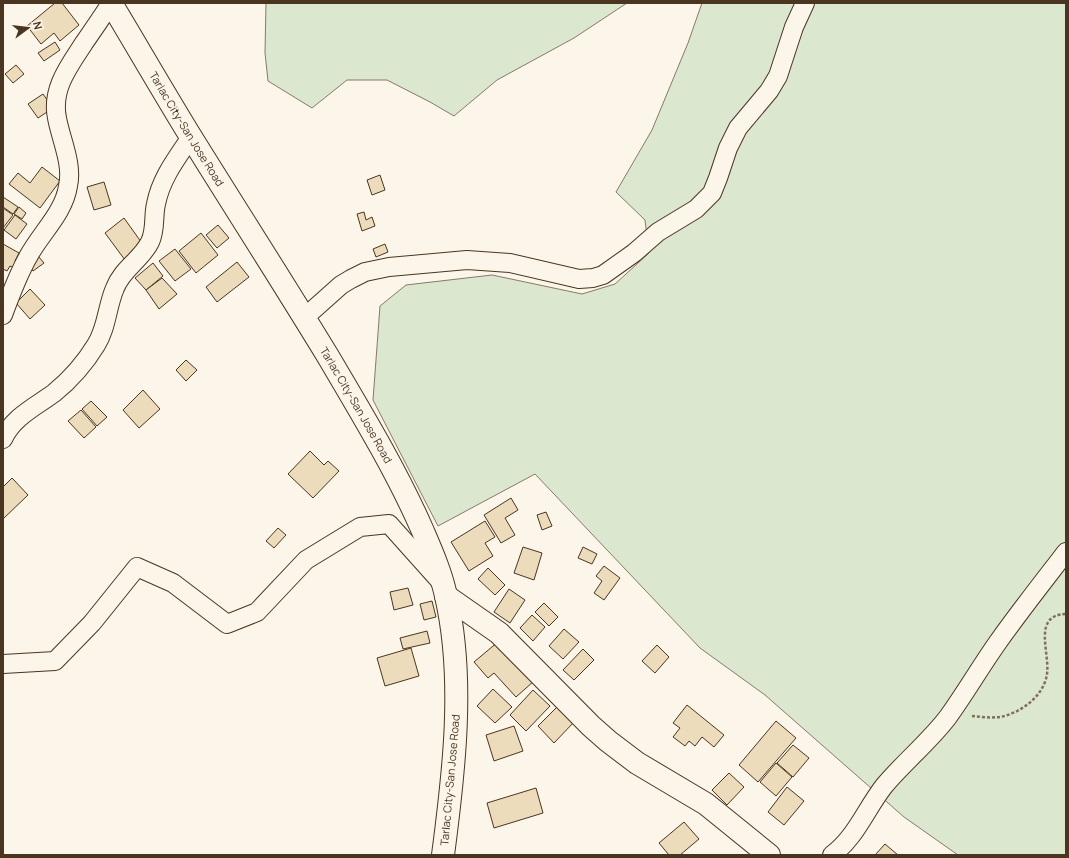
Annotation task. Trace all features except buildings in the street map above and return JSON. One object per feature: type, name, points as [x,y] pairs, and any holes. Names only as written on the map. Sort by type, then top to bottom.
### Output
[{"type":"main road","name":"Tarlac City-San Jose Road","points":[[111,3],[191,137],[349,392],[407,497],[433,555],[445,590],[452,627],[455,655],[455,747],[443,855]]},
{"type":"main road","points":[[445,590],[499,633],[591,726],[608,741],[637,763],[706,804],[769,855]]},
{"type":"street","points":[[3,315],[28,256],[61,206],[68,186],[69,174],[67,162],[56,116],[56,100],[58,90],[66,70],[111,3]]},
{"type":"street","points":[[304,318],[341,285],[365,272],[379,268],[467,260],[510,263],[579,279],[593,278],[603,275],[613,269],[634,254],[658,232],[696,209],[712,193],[728,148],[738,128],[769,91],[778,76],[794,26],[805,3]]},
{"type":"street","points":[[3,439],[8,428],[15,421],[64,384],[87,359],[97,344],[105,327],[113,291],[117,282],[125,271],[143,254],[150,241],[153,230],[156,204],[162,183],[191,137]]},
{"type":"street","points":[[3,664],[55,661],[92,623],[137,567],[173,583],[226,624],[257,612],[306,560],[360,527],[389,524],[445,590]]},
{"type":"street","points":[[832,855],[841,848],[851,836],[873,800],[885,784],[924,745],[952,711],[1026,603],[1066,552]]},
{"type":"path","points":[[952,711],[971,716],[1000,717],[1020,710],[1029,704],[1038,694],[1045,682],[1048,672],[1045,639],[1046,626],[1054,615],[1066,614]]},
{"type":"green space","points":[[266,3],[627,3],[574,38],[497,80],[454,116],[387,80],[347,80],[312,108],[268,81],[265,53]]},
{"type":"green space","points":[[702,3],[1066,3],[1066,855],[958,855],[904,817],[765,695],[700,648],[535,474],[438,526],[373,400],[380,306],[406,285],[492,275],[582,294],[615,284],[649,253],[645,220],[616,192],[652,130],[688,43]]}]
